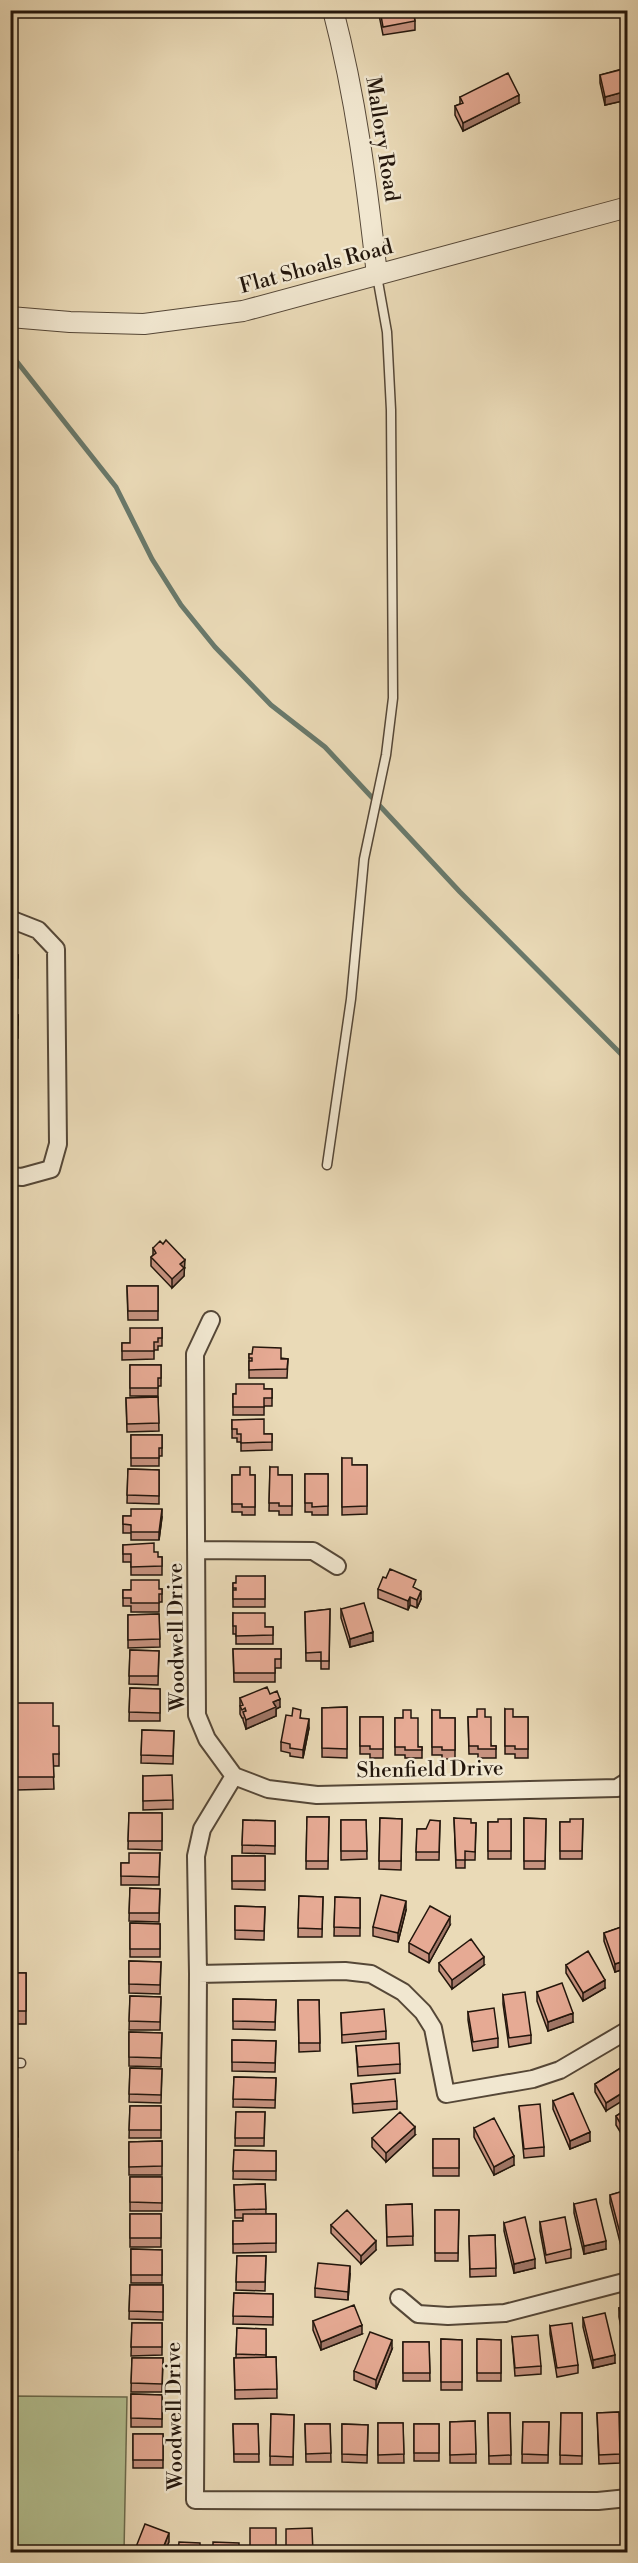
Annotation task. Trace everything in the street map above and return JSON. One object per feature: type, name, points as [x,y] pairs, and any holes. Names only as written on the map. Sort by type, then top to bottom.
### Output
[{"type":"street","name":"Mallory Road","points":[[333,10],[348,68],[361,140],[377,275]]},
{"type":"street","name":"Flat Shoals Road","points":[[10,317],[70,322],[144,324],[243,311],[627,207]]},
{"type":"street","points":[[10,919],[38,930],[56,950],[57,1144],[51,1169],[22,1177],[10,1176]]},
{"type":"street","name":"Woodwell Drive","points":[[211,1320],[195,1354],[197,1715],[207,1739],[234,1776],[202,1829],[196,1856],[198,1974],[195,2500],[598,2501],[627,2498]]},
{"type":"street","points":[[196,1550],[313,1551],[337,1566]]},
{"type":"street","name":"Shenfield Drive","points":[[234,1776],[268,1789],[317,1795],[617,1788],[627,1781]]},
{"type":"street","points":[[198,1974],[345,1971],[371,1974],[403,1992],[433,2028],[446,2094],[533,2079],[560,2070],[627,2030]]},
{"type":"street","points":[[399,2298],[418,2314],[448,2316],[505,2313],[627,2281]]},
{"type":"lane","points":[[327,1165],[351,999],[364,859],[386,755],[393,698],[391,410],[387,332],[377,275]]},
{"type":"lane","points":[[10,2063],[21,2063]]},
{"type":"green space","points":[[11,2396],[127,2397],[124,2552],[11,2552]]},
{"type":"building","points":[[380,10],[413,10],[415,21],[383,27]]},
{"type":"building","points":[[627,59],[627,91],[605,97],[600,75],[624,69],[622,61]]},
{"type":"building","points":[[508,73],[519,95],[463,123],[455,106],[463,103],[460,97]]},
{"type":"building","points":[[10,955],[18,955],[18,965],[11,965],[11,976],[16,976],[16,1004],[11,1004],[11,1015],[18,1015],[18,1025],[10,1025]]},
{"type":"building","points":[[166,1240],[185,1260],[180,1264],[184,1268],[172,1279],[151,1257],[156,1253],[153,1248],[160,1241],[163,1244]]},
{"type":"building","points":[[127,1286],[158,1286],[158,1311],[128,1311]]},
{"type":"building","points":[[130,1328],[162,1328],[162,1338],[154,1342],[154,1351],[122,1351],[122,1343],[130,1343]]},
{"type":"building","points":[[253,1347],[281,1348],[281,1359],[288,1359],[287,1369],[249,1370],[249,1361],[252,1361],[252,1358],[249,1358],[249,1354],[252,1354]]},
{"type":"building","points":[[130,1365],[161,1365],[158,1388],[130,1388]]},
{"type":"building","points":[[236,1384],[264,1384],[264,1389],[272,1389],[272,1398],[264,1398],[264,1407],[233,1407]]},
{"type":"building","points":[[158,1397],[159,1423],[127,1424],[126,1398]]},
{"type":"building","points":[[264,1419],[264,1434],[272,1434],[272,1442],[241,1443],[241,1434],[237,1434],[237,1429],[232,1429],[232,1420]]},
{"type":"building","points":[[131,1435],[162,1435],[159,1458],[131,1458]]},
{"type":"building","points":[[342,1458],[352,1458],[352,1465],[367,1465],[367,1506],[342,1507]]},
{"type":"building","points":[[240,1467],[250,1467],[250,1475],[255,1475],[255,1507],[232,1504],[232,1475],[240,1475]]},
{"type":"building","points":[[270,1467],[278,1467],[278,1475],[292,1475],[292,1506],[269,1503]]},
{"type":"building","points":[[128,1469],[159,1470],[159,1496],[127,1495]]},
{"type":"building","points":[[305,1474],[328,1474],[328,1506],[312,1507],[312,1503],[305,1503]]},
{"type":"building","points":[[131,1509],[162,1509],[159,1532],[131,1532],[131,1525],[123,1524],[123,1516],[131,1516]]},
{"type":"building","points":[[154,1543],[154,1552],[158,1552],[158,1557],[162,1557],[162,1566],[131,1567],[131,1554],[123,1554],[123,1545]]},
{"type":"building","points":[[390,1569],[416,1580],[413,1587],[421,1591],[417,1600],[410,1597],[408,1601],[378,1589],[383,1577],[386,1578]]},
{"type":"building","points":[[236,1576],[265,1576],[265,1599],[233,1599],[233,1590],[236,1588],[233,1588],[233,1583],[236,1583]]},
{"type":"building","points":[[131,1580],[159,1580],[159,1589],[162,1589],[162,1594],[159,1594],[159,1603],[131,1603],[131,1598],[123,1598],[123,1590],[131,1590]]},
{"type":"building","points":[[364,1603],[373,1632],[350,1639],[341,1609]]},
{"type":"building","points":[[330,1609],[329,1661],[321,1661],[321,1652],[306,1653],[305,1612]]},
{"type":"building","points":[[233,1613],[265,1613],[265,1627],[273,1627],[273,1635],[236,1636]]},
{"type":"building","points":[[159,1614],[160,1639],[128,1640],[128,1615]]},
{"type":"building","points":[[233,1649],[281,1649],[281,1659],[275,1659],[275,1673],[234,1673]]},
{"type":"building","points":[[130,1650],[159,1651],[158,1676],[129,1676]]},
{"type":"building","points":[[267,1687],[270,1694],[277,1691],[280,1699],[273,1702],[276,1707],[246,1720],[243,1712],[246,1711],[240,1706],[243,1705],[240,1698]]},
{"type":"building","points":[[130,1688],[160,1689],[160,1713],[129,1712]]},
{"type":"building","points":[[15,1703],[53,1703],[53,1726],[59,1726],[59,1754],[53,1754],[54,1777],[16,1777],[15,1754],[10,1754],[10,1726],[15,1726]]},
{"type":"building","points":[[347,1707],[347,1749],[322,1748],[322,1708]]},
{"type":"building","points":[[293,1708],[301,1710],[300,1718],[309,1719],[303,1750],[290,1748],[290,1744],[281,1742],[286,1715],[292,1716]]},
{"type":"building","points":[[477,1709],[485,1709],[485,1717],[491,1717],[491,1746],[496,1746],[496,1749],[478,1749],[478,1746],[469,1746],[468,1717],[477,1717]]},
{"type":"building","points":[[505,1709],[513,1709],[513,1717],[528,1717],[528,1749],[505,1746]]},
{"type":"building","points":[[403,1710],[411,1710],[411,1718],[418,1718],[418,1747],[422,1747],[422,1750],[405,1750],[405,1747],[395,1747],[395,1718],[403,1718]]},
{"type":"building","points":[[432,1710],[440,1710],[440,1718],[455,1718],[455,1750],[432,1747]]},
{"type":"building","points":[[360,1717],[383,1717],[383,1749],[360,1746]]},
{"type":"building","points":[[142,1730],[174,1731],[173,1756],[141,1755]]},
{"type":"building","points":[[172,1775],[173,1800],[143,1801],[143,1776]]},
{"type":"building","points":[[129,1813],[162,1813],[162,1841],[128,1841]]},
{"type":"building","points":[[307,1817],[329,1817],[328,1861],[306,1861]]},
{"type":"building","points":[[380,1818],[402,1819],[401,1861],[379,1861]]},
{"type":"building","points":[[454,1818],[471,1819],[471,1823],[476,1823],[475,1852],[465,1851],[465,1860],[456,1860]]},
{"type":"building","points":[[524,1818],[546,1819],[545,1861],[524,1861]]},
{"type":"building","points":[[498,1819],[511,1819],[511,1851],[488,1851],[488,1822],[498,1822]]},
{"type":"building","points":[[570,1819],[583,1819],[582,1851],[560,1851],[560,1822],[570,1822]]},
{"type":"building","points":[[243,1820],[275,1821],[275,1846],[242,1845]]},
{"type":"building","points":[[341,1820],[366,1820],[367,1851],[341,1851]]},
{"type":"building","points":[[430,1820],[440,1821],[439,1852],[416,1852],[417,1829],[426,1829]]},
{"type":"building","points":[[129,1853],[160,1853],[159,1877],[121,1876],[121,1863],[129,1863]]},
{"type":"building","points":[[232,1856],[265,1856],[265,1881],[232,1881]]},
{"type":"building","points":[[130,1888],[160,1889],[159,1913],[129,1913]]},
{"type":"building","points":[[381,1895],[406,1901],[398,1933],[373,1927]]},
{"type":"building","points":[[299,1896],[323,1897],[322,1929],[298,1928]]},
{"type":"building","points":[[335,1897],[360,1898],[360,1928],[334,1927]]},
{"type":"building","points":[[235,1906],[265,1907],[264,1931],[235,1930]]},
{"type":"building","points":[[430,1906],[450,1917],[429,1954],[409,1943]]},
{"type":"building","points":[[130,1923],[160,1924],[160,1949],[130,1949]]},
{"type":"building","points":[[627,1925],[627,1960],[615,1964],[604,1933]]},
{"type":"building","points":[[471,1939],[484,1957],[452,1980],[439,1963]]},
{"type":"building","points":[[588,1951],[605,1980],[583,1993],[566,1965]]},
{"type":"building","points":[[129,1961],[161,1962],[160,1985],[129,1984]]},
{"type":"building","points":[[10,1973],[26,1973],[26,2011],[10,2011]]},
{"type":"building","points":[[562,1983],[573,2013],[548,2022],[537,1992]]},
{"type":"building","points":[[525,1992],[531,2035],[509,2038],[503,1995]]},
{"type":"building","points":[[130,1996],[161,1997],[160,2022],[129,2021]]},
{"type":"building","points":[[233,1999],[276,2000],[275,2022],[233,2021]]},
{"type":"building","points":[[298,2000],[319,2000],[320,2043],[299,2043]]},
{"type":"building","points":[[494,2008],[498,2038],[473,2042],[468,2012]]},
{"type":"building","points":[[384,2009],[386,2031],[342,2035],[341,2013]]},
{"type":"building","points":[[129,2032],[162,2033],[161,2058],[129,2057]]},
{"type":"building","points":[[232,2040],[276,2041],[275,2063],[232,2062]]},
{"type":"building","points":[[399,2043],[400,2064],[358,2067],[356,2046]]},
{"type":"building","points":[[627,2064],[627,2090],[606,2103],[595,2084]]},
{"type":"building","points":[[130,2068],[162,2069],[161,2095],[129,2094]]},
{"type":"building","points":[[234,2077],[276,2078],[275,2100],[233,2099]]},
{"type":"building","points":[[395,2079],[397,2101],[353,2104],[351,2084]]},
{"type":"building","points":[[573,2093],[590,2132],[570,2141],[553,2101]]},
{"type":"building","points":[[10,2100],[17,2100],[18,2137],[10,2137]]},
{"type":"building","points":[[540,2104],[544,2147],[524,2149],[519,2106]]},
{"type":"building","points":[[130,2106],[161,2106],[161,2130],[129,2130]]},
{"type":"building","points":[[627,2109],[627,2135],[616,2116]]},
{"type":"building","points":[[236,2112],[265,2112],[264,2138],[235,2138]]},
{"type":"building","points":[[400,2112],[415,2127],[386,2153],[372,2138]]},
{"type":"building","points":[[494,2118],[514,2156],[494,2167],[474,2128]]},
{"type":"building","points":[[433,2139],[459,2139],[459,2168],[433,2168]]},
{"type":"building","points":[[162,2141],[162,2166],[129,2167],[129,2142]]},
{"type":"building","points":[[234,2150],[276,2151],[276,2171],[233,2171]]},
{"type":"building","points":[[130,2177],[162,2177],[162,2203],[130,2202]]},
{"type":"building","points":[[265,2184],[266,2209],[235,2210],[234,2185]]},
{"type":"building","points":[[627,2190],[627,2236],[621,2237],[610,2195]]},
{"type":"building","points":[[596,2199],[606,2241],[584,2246],[574,2204]]},
{"type":"building","points":[[412,2204],[413,2236],[387,2237],[386,2205]]},
{"type":"building","points":[[347,2210],[376,2241],[361,2256],[331,2225]]},
{"type":"building","points":[[435,2210],[459,2210],[458,2253],[435,2253]]},
{"type":"building","points":[[130,2214],[161,2214],[161,2238],[130,2238]]},
{"type":"building","points":[[243,2214],[276,2214],[276,2243],[233,2244],[233,2221],[243,2221]]},
{"type":"building","points":[[525,2217],[535,2259],[514,2264],[504,2223]]},
{"type":"building","points":[[565,2217],[571,2249],[546,2255],[540,2222]]},
{"type":"building","points":[[495,2235],[496,2268],[470,2269],[469,2236]]},
{"type":"building","points":[[131,2249],[162,2250],[162,2275],[131,2275]]},
{"type":"building","points":[[237,2256],[266,2256],[265,2282],[236,2282]]},
{"type":"building","points":[[318,2263],[350,2266],[348,2292],[315,2288]]},
{"type":"building","points":[[130,2285],[163,2285],[163,2312],[129,2311]]},
{"type":"building","points":[[234,2293],[273,2294],[273,2317],[233,2316]]},
{"type":"building","points":[[354,2305],[362,2325],[321,2342],[313,2321]]},
{"type":"building","points":[[627,2307],[627,2350],[619,2308]]},
{"type":"building","points":[[605,2313],[615,2355],[593,2360],[583,2318]]},
{"type":"building","points":[[132,2323],[162,2323],[162,2347],[131,2347]]},
{"type":"building","points":[[572,2323],[578,2365],[557,2368],[550,2326]]},
{"type":"building","points":[[237,2328],[266,2329],[266,2355],[236,2354]]},
{"type":"building","points":[[370,2332],[392,2340],[376,2380],[354,2371]]},
{"type":"building","points":[[538,2335],[541,2366],[515,2368],[512,2337]]},
{"type":"building","points":[[441,2339],[462,2340],[462,2382],[441,2382]]},
{"type":"building","points":[[477,2339],[501,2340],[501,2373],[477,2373]]},
{"type":"building","points":[[403,2342],[429,2342],[430,2373],[403,2373]]},
{"type":"building","points":[[276,2357],[277,2389],[235,2390],[234,2358]]},
{"type":"building","points":[[132,2358],[163,2358],[162,2384],[131,2383]]},
{"type":"building","points":[[131,2394],[162,2395],[162,2419],[131,2418]]},
{"type":"building","points":[[619,2412],[620,2454],[599,2455],[597,2413]]},
{"type":"building","points":[[488,2413],[510,2413],[511,2455],[489,2456]]},
{"type":"building","points":[[561,2413],[582,2413],[582,2456],[560,2455]]},
{"type":"building","points":[[271,2414],[294,2415],[293,2457],[270,2456]]},
{"type":"building","points":[[475,2421],[476,2454],[450,2455],[450,2422]]},
{"type":"building","points":[[523,2422],[549,2422],[548,2455],[522,2454]]},
{"type":"building","points":[[378,2423],[403,2423],[404,2454],[378,2455]]},
{"type":"building","points":[[233,2424],[258,2424],[259,2454],[234,2454]]},
{"type":"building","points":[[305,2424],[330,2424],[331,2453],[306,2454]]},
{"type":"building","points":[[342,2424],[368,2425],[367,2455],[342,2454]]},
{"type":"building","points":[[414,2424],[439,2424],[439,2453],[414,2453]]},
{"type":"building","points":[[133,2434],[163,2434],[163,2460],[133,2460]]},
{"type":"building","points":[[145,2524],[169,2533],[161,2553],[134,2552]]},
{"type":"building","points":[[250,2528],[276,2528],[276,2553],[250,2553]]},
{"type":"building","points":[[312,2528],[313,2553],[286,2553],[286,2529]]},
{"type":"building","points":[[179,2542],[200,2543],[200,2553],[178,2553]]},
{"type":"building","points":[[213,2542],[239,2543],[239,2553],[213,2553]]},
{"type":"waterway","points":[[10,353],[116,487],[152,559],[181,605],[215,647],[271,705],[325,747],[460,892],[628,1061]]}]
